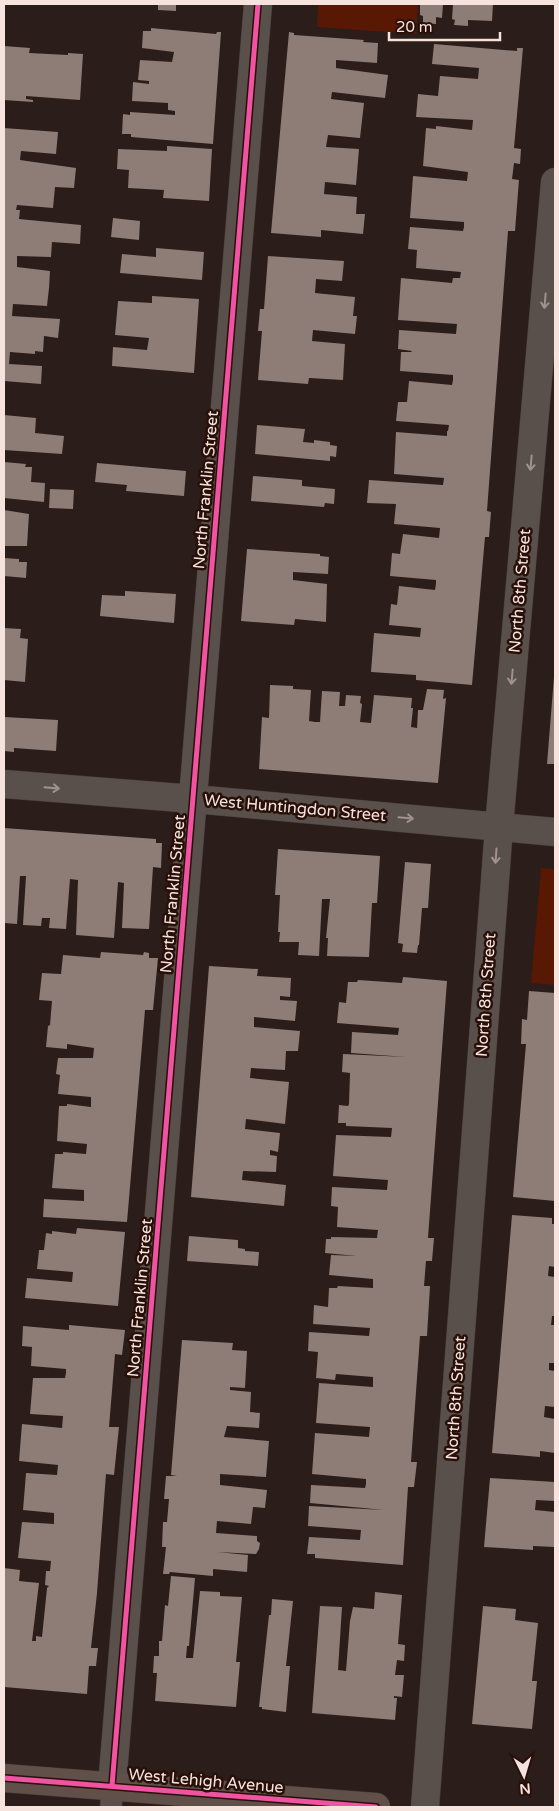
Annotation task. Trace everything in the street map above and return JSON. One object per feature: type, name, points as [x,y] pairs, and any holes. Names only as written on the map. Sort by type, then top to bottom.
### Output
[{"type":"main road","name":"West Lehigh Avenue","points":[[4,1778],[111,1797],[376,1807]]},
{"type":"street","name":"North Franklin Street","points":[[111,1797],[258,4]]},
{"type":"street","name":"North 8th Street","points":[[425,1807],[499,827],[555,196]]},
{"type":"street","name":"West Huntingdon Street","points":[[4,784],[194,799],[555,832]]},
{"type":"shaded area","points":[[318,4],[418,4],[416,34],[317,27]]},
{"type":"shaded area","points":[[541,868],[555,869],[555,985],[531,983]]},
{"type":"building","points":[[158,4],[176,4],[176,11],[158,10]]},
{"type":"building","points":[[420,4],[443,4],[442,18],[436,17],[436,24],[423,23],[423,16],[420,15]]},
{"type":"building","points":[[453,4],[493,4],[492,21],[468,20],[468,26],[454,25],[455,20],[452,19]]},
{"type":"building","points":[[151,28],[216,34],[221,32],[213,144],[131,137],[131,134],[122,134],[123,114],[130,115],[130,112],[175,115],[175,111],[168,110],[168,103],[132,101],[133,82],[149,84],[149,81],[138,80],[140,60],[172,62],[174,52],[142,48],[143,31],[151,31]]},
{"type":"building","points":[[289,32],[294,33],[294,35],[364,40],[363,42],[378,43],[377,63],[336,60],[336,68],[388,75],[385,98],[332,92],[331,99],[364,103],[360,138],[328,135],[326,147],[359,149],[356,185],[325,182],[324,194],[357,197],[356,214],[365,214],[363,234],[321,230],[321,237],[271,233]]},
{"type":"building","points":[[434,44],[517,51],[517,48],[523,48],[514,148],[521,149],[520,164],[514,163],[512,179],[519,180],[515,231],[508,231],[487,511],[491,512],[489,537],[485,537],[472,685],[416,680],[416,675],[371,672],[374,633],[420,637],[421,628],[389,625],[391,604],[397,605],[399,586],[435,590],[436,584],[436,580],[390,576],[392,553],[400,554],[403,534],[439,538],[440,528],[394,524],[396,504],[367,503],[369,480],[443,485],[444,478],[394,474],[396,432],[447,436],[449,425],[396,421],[398,402],[407,402],[409,381],[452,385],[453,380],[453,375],[400,371],[401,352],[412,351],[398,349],[399,330],[456,334],[457,324],[398,320],[401,278],[452,283],[453,278],[460,278],[461,272],[416,268],[417,250],[408,249],[410,227],[463,231],[464,227],[464,222],[410,218],[413,176],[467,181],[468,172],[423,166],[426,128],[436,129],[436,126],[472,130],[473,120],[416,117],[418,94],[438,96],[440,76],[478,79],[479,68],[432,64]]},
{"type":"building","points":[[4,46],[30,48],[29,53],[83,54],[80,100],[26,96],[26,99],[33,100],[33,102],[4,100]]},
{"type":"building","points":[[4,128],[58,132],[56,154],[21,151],[20,160],[76,168],[74,188],[55,187],[53,208],[17,205],[16,210],[20,210],[19,219],[81,225],[80,244],[52,242],[51,257],[17,256],[17,267],[50,271],[49,288],[47,306],[13,304],[12,316],[60,319],[58,338],[44,336],[43,352],[35,351],[35,354],[10,352],[9,364],[42,366],[41,384],[4,381]]},
{"type":"building","points":[[167,146],[212,149],[209,201],[163,198],[164,190],[128,188],[129,170],[117,169],[118,149],[167,151]]},
{"type":"building","points":[[113,218],[140,221],[139,240],[111,237]]},
{"type":"building","points":[[156,248],[204,252],[202,280],[120,273],[122,254],[156,257]]},
{"type":"building","points":[[268,256],[344,261],[342,281],[316,279],[315,293],[355,297],[353,316],[357,316],[355,334],[313,330],[312,341],[345,344],[343,380],[309,378],[308,384],[258,380],[262,331],[258,331],[260,309],[264,309]]},
{"type":"building","points":[[152,296],[199,299],[194,373],[112,366],[113,347],[147,350],[149,338],[115,335],[118,301],[152,303]]},
{"type":"building","points":[[4,415],[36,418],[35,433],[64,436],[62,454],[4,450]]},
{"type":"building","points":[[257,425],[305,429],[303,442],[314,443],[314,440],[330,442],[330,445],[337,446],[336,457],[330,456],[330,461],[255,454]]},
{"type":"building","points":[[4,462],[26,464],[25,467],[32,467],[31,482],[45,483],[44,502],[4,498]]},
{"type":"building","points":[[97,463],[186,471],[184,496],[126,491],[127,485],[95,482]]},
{"type":"building","points":[[253,476],[302,480],[302,486],[335,489],[334,504],[325,503],[324,507],[251,501]]},
{"type":"building","points":[[50,489],[74,490],[73,509],[49,508]]},
{"type":"building","points":[[4,510],[29,514],[27,546],[4,546]]},
{"type":"building","points":[[247,549],[320,554],[320,556],[329,557],[328,574],[293,572],[293,580],[327,584],[326,622],[295,619],[294,625],[241,621]]},
{"type":"building","points":[[4,558],[19,559],[19,562],[27,562],[26,578],[4,576]]},
{"type":"building","points":[[125,591],[176,594],[174,623],[100,616],[102,595],[125,596]]},
{"type":"building","points":[[4,628],[21,629],[20,638],[28,639],[25,682],[4,680]]},
{"type":"building","points":[[554,677],[555,764],[547,764]]},
{"type":"building","points":[[270,685],[293,686],[293,689],[311,690],[309,721],[315,722],[320,722],[322,691],[340,692],[339,706],[345,706],[346,695],[361,696],[360,722],[371,723],[374,695],[412,698],[411,727],[417,728],[418,710],[423,710],[427,689],[444,690],[443,699],[446,698],[438,783],[259,769],[262,717],[269,718]]},
{"type":"building","points":[[4,717],[58,720],[56,751],[14,748],[14,752],[4,751]]},
{"type":"building","points":[[4,828],[156,839],[156,843],[162,843],[161,868],[153,867],[149,929],[122,928],[124,883],[118,882],[114,938],[76,935],[78,880],[70,879],[66,929],[49,928],[50,918],[42,918],[41,926],[23,925],[26,876],[20,876],[17,924],[4,923]]},
{"type":"building","points":[[278,849],[380,856],[377,903],[372,903],[369,957],[327,956],[328,938],[326,938],[330,899],[322,899],[319,956],[298,955],[299,942],[279,942],[280,895],[275,895]]},
{"type":"building","points":[[405,862],[431,864],[428,908],[422,908],[417,953],[402,952],[403,944],[398,943]]},
{"type":"building","points":[[101,952],[143,955],[144,952],[149,953],[149,958],[158,958],[153,1010],[145,1010],[127,1222],[43,1217],[44,1199],[84,1201],[84,1190],[52,1188],[55,1154],[63,1154],[63,1152],[86,1154],[87,1144],[57,1141],[59,1106],[67,1106],[67,1104],[91,1107],[91,1097],[58,1094],[60,1075],[56,1074],[58,1058],[93,1058],[94,1048],[67,1044],[67,1049],[46,1047],[52,1001],[39,1000],[42,973],[61,974],[63,955],[100,958]]},
{"type":"building","points":[[209,966],[258,969],[257,976],[291,978],[290,997],[280,996],[280,1000],[297,1001],[295,1021],[254,1017],[254,1027],[300,1031],[298,1051],[286,1051],[285,1070],[251,1068],[250,1078],[289,1082],[285,1124],[246,1119],[245,1129],[280,1133],[278,1152],[270,1150],[270,1155],[277,1156],[276,1172],[243,1171],[242,1180],[286,1185],[284,1206],[191,1197]]},
{"type":"building","points":[[403,977],[447,981],[428,1238],[434,1238],[432,1261],[426,1261],[424,1286],[430,1286],[427,1336],[420,1336],[411,1462],[417,1462],[414,1487],[408,1487],[403,1565],[315,1558],[315,1554],[307,1554],[309,1537],[360,1540],[361,1530],[308,1526],[309,1506],[384,1510],[310,1503],[311,1485],[365,1488],[366,1484],[366,1479],[312,1474],[315,1433],[369,1437],[370,1427],[316,1423],[319,1383],[373,1387],[373,1377],[336,1374],[335,1380],[316,1378],[318,1352],[308,1351],[309,1332],[369,1336],[370,1328],[313,1324],[314,1305],[328,1307],[329,1288],[337,1288],[338,1286],[373,1288],[373,1279],[329,1275],[331,1255],[357,1256],[325,1253],[326,1239],[331,1239],[331,1237],[377,1238],[378,1230],[337,1227],[338,1207],[331,1206],[332,1187],[387,1190],[388,1180],[333,1176],[336,1135],[391,1137],[392,1128],[346,1126],[346,1123],[338,1123],[339,1105],[348,1106],[349,1104],[350,1073],[342,1072],[343,1054],[406,1057],[351,1053],[352,1032],[398,1035],[399,1028],[337,1023],[339,1002],[346,1003],[348,982],[357,982],[358,980],[402,983]]},
{"type":"building","points":[[529,991],[555,993],[555,1201],[513,1197],[526,1044],[521,1044],[522,1019],[527,1020]]},
{"type":"building","points":[[512,1215],[552,1218],[552,1224],[555,1224],[555,1267],[549,1266],[548,1276],[555,1277],[555,1316],[552,1316],[551,1325],[555,1325],[555,1363],[549,1363],[549,1370],[555,1371],[555,1407],[545,1406],[544,1417],[555,1419],[555,1453],[540,1451],[540,1457],[492,1453]]},
{"type":"building","points":[[77,1228],[125,1232],[118,1306],[25,1298],[27,1278],[72,1282],[73,1272],[37,1269],[39,1250],[44,1250],[46,1233],[52,1234],[52,1231],[76,1234]]},
{"type":"building","points":[[189,1236],[238,1240],[238,1248],[245,1249],[245,1251],[259,1252],[258,1266],[187,1261]]},
{"type":"building","points":[[69,1325],[125,1330],[122,1355],[115,1354],[109,1427],[119,1427],[114,1475],[106,1474],[91,1648],[98,1648],[96,1666],[89,1666],[87,1694],[4,1687],[4,1568],[20,1570],[19,1581],[39,1583],[32,1641],[36,1641],[36,1636],[42,1637],[47,1588],[49,1586],[45,1585],[46,1571],[50,1571],[51,1561],[18,1558],[22,1522],[54,1524],[54,1513],[23,1510],[26,1473],[57,1475],[58,1465],[19,1461],[22,1424],[62,1428],[63,1416],[30,1414],[33,1378],[65,1378],[66,1373],[66,1369],[31,1366],[32,1347],[22,1346],[23,1326],[69,1330]]},
{"type":"building","points":[[182,1340],[233,1343],[232,1350],[247,1351],[245,1388],[230,1387],[230,1390],[251,1392],[250,1412],[260,1413],[259,1428],[227,1426],[224,1437],[269,1441],[266,1477],[220,1474],[220,1485],[267,1490],[265,1508],[253,1507],[251,1524],[217,1521],[216,1533],[257,1536],[257,1541],[260,1543],[256,1554],[217,1552],[248,1555],[247,1572],[213,1569],[213,1576],[170,1572],[169,1574],[163,1574],[166,1547],[162,1547],[163,1522],[167,1522],[169,1499],[164,1499],[166,1476],[177,1476],[171,1475]]},
{"type":"building","points":[[490,1478],[555,1482],[555,1501],[536,1500],[535,1510],[555,1512],[555,1547],[533,1546],[533,1550],[484,1547]]},
{"type":"building","points":[[171,1576],[195,1578],[189,1646],[187,1646],[186,1658],[193,1658],[200,1591],[220,1592],[220,1596],[242,1597],[236,1662],[240,1662],[236,1707],[155,1701],[157,1673],[153,1673],[154,1656],[159,1656],[159,1641],[162,1641],[165,1605],[168,1606]]},
{"type":"building","points":[[375,1592],[402,1595],[398,1644],[405,1645],[404,1661],[397,1660],[395,1675],[404,1675],[402,1697],[394,1696],[394,1698],[397,1698],[395,1720],[312,1713],[320,1606],[342,1607],[338,1670],[346,1671],[353,1607],[374,1609]]},
{"type":"building","points":[[272,1599],[293,1601],[286,1666],[290,1666],[286,1712],[259,1707]]},
{"type":"building","points":[[483,1606],[516,1609],[515,1620],[538,1623],[532,1681],[537,1681],[532,1729],[472,1724]]},
{"type":"cycle path","points":[[112,1786],[258,4]]},
{"type":"cycle path","points":[[4,1778],[376,1807]]}]
